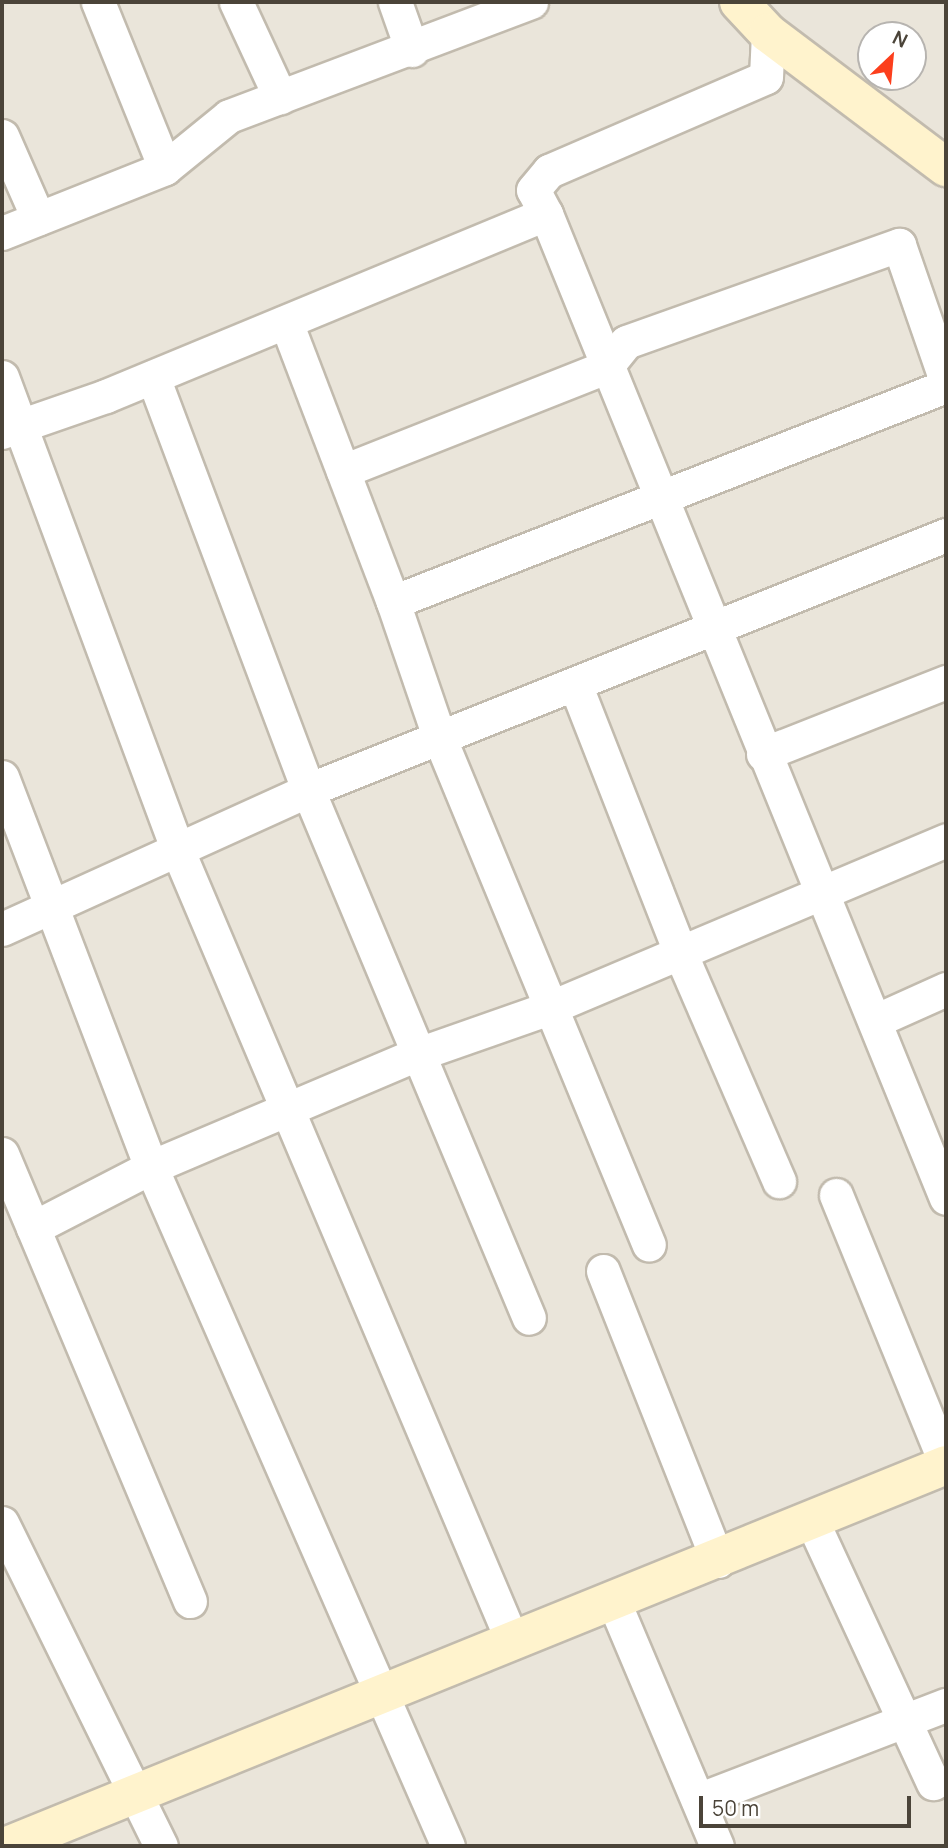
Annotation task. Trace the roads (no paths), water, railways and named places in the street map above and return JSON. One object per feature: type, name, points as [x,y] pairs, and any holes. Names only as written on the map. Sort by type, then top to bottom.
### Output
[{"type":"street","points":[[98,2],[164,168]]},
{"type":"street","points":[[236,2],[280,97]]},
{"type":"street","points":[[395,2],[412,50]]},
{"type":"street","points":[[2,233],[164,168],[229,116],[412,50],[531,2]]},
{"type":"street","points":[[739,2],[768,33],[946,167]]},
{"type":"street","points":[[768,33],[766,77],[549,171],[533,190],[546,214],[819,894],[935,1138],[946,1198]]},
{"type":"street","points":[[2,136],[38,218]]},
{"type":"street","points":[[10,428],[153,377],[546,214]]},
{"type":"street","points":[[343,471],[606,368],[626,342],[898,245],[946,384],[658,494],[393,602]]},
{"type":"street","points":[[286,322],[393,602],[440,739],[649,1245]]},
{"type":"street","points":[[2,377],[10,428],[178,851],[512,1640]]},
{"type":"street","points":[[153,377],[307,790],[415,1055],[529,1318]]},
{"type":"street","points":[[2,929],[51,911],[307,790],[440,739],[711,626],[946,535]]},
{"type":"street","points":[[763,754],[946,682]]},
{"type":"street","points":[[575,684],[678,950],[779,1181]]},
{"type":"street","points":[[2,777],[151,1167],[385,1694],[448,1846]]},
{"type":"street","points":[[33,1228],[151,1167],[415,1055],[549,1008],[678,950],[946,840]]},
{"type":"street","points":[[877,1020],[946,989]]},
{"type":"street","points":[[2,1154],[190,1601]]},
{"type":"street","points":[[6,1846],[138,1795],[512,1640],[718,1561],[946,1465],[836,1195]]},
{"type":"street","points":[[603,1271],[718,1561]]},
{"type":"street","points":[[812,1521],[933,1783]]},
{"type":"street","points":[[2,1523],[161,1846]]},
{"type":"street","points":[[613,1600],[718,1846]]},
{"type":"street","points":[[698,1800],[906,1723],[946,1705]]}]
